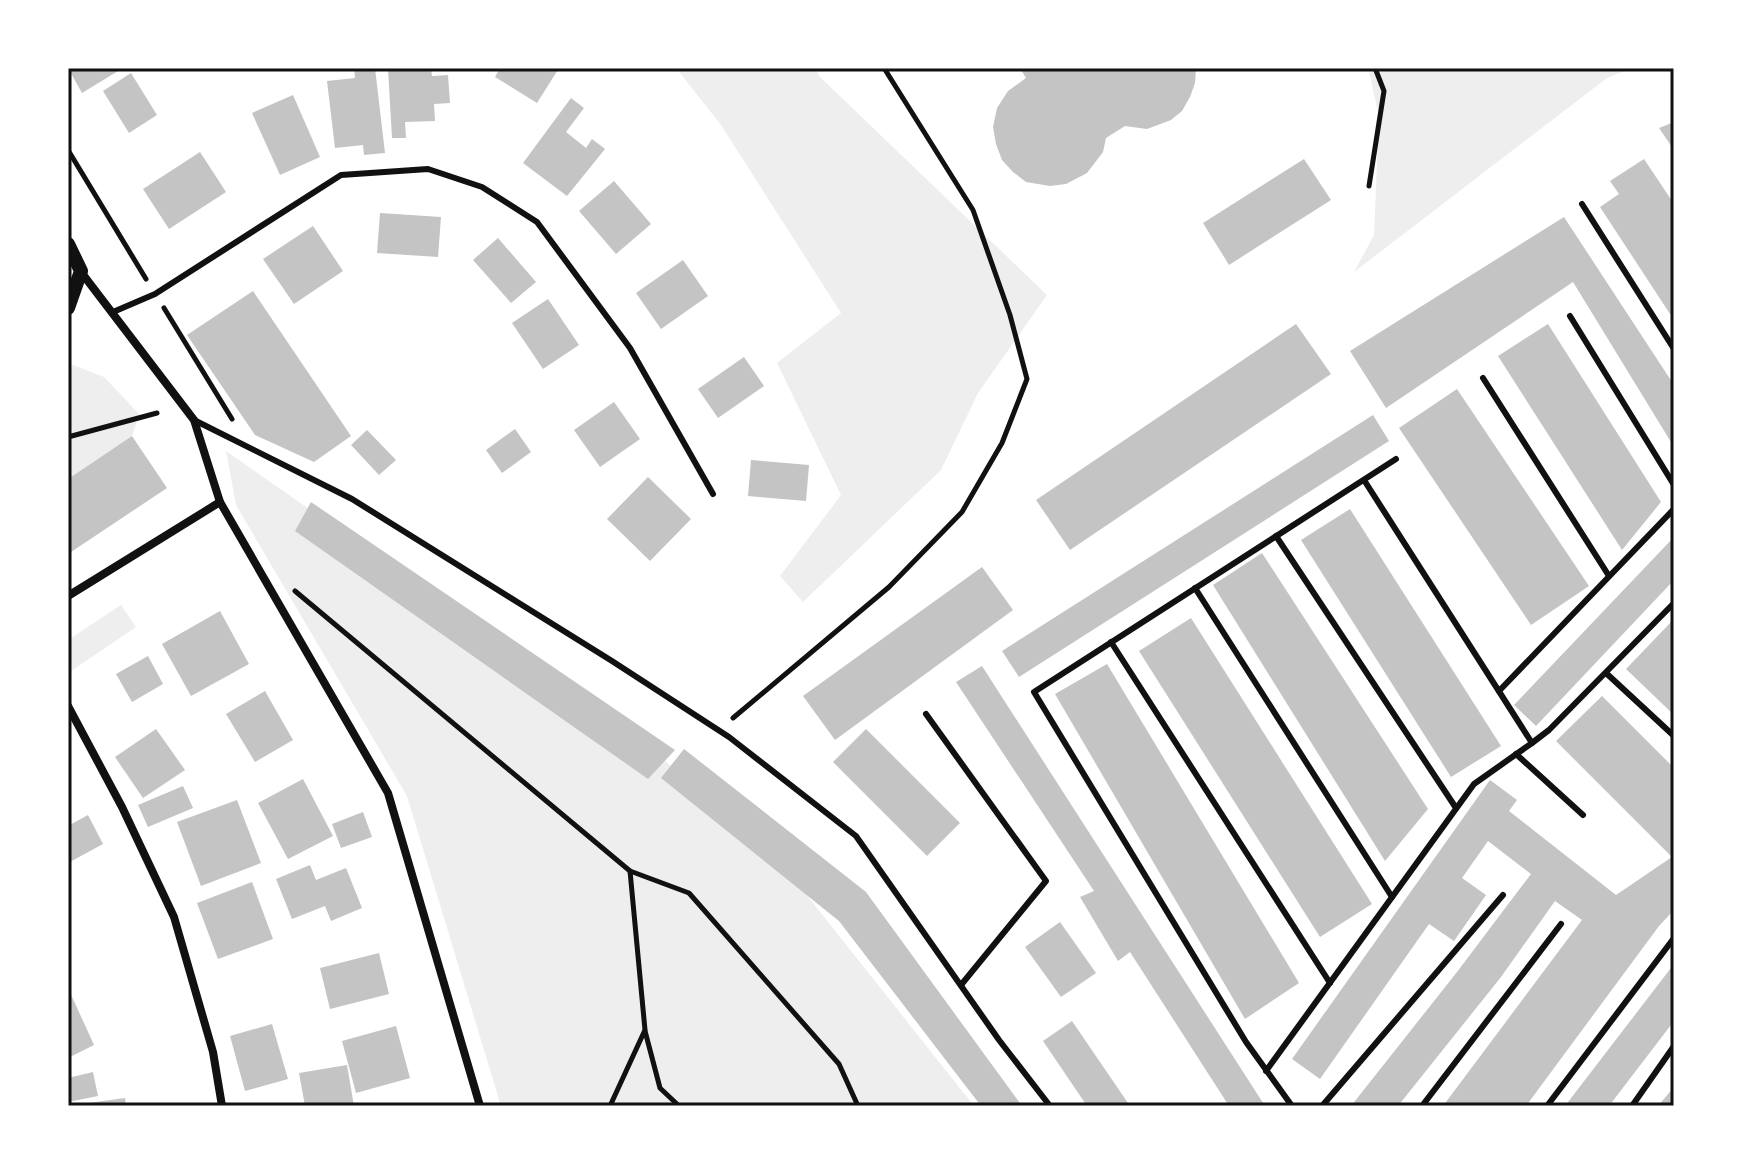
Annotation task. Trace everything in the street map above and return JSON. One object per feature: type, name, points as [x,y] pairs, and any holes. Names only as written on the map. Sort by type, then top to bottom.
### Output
[{"type":"street","points":[[68,244],[81,271],[194,420],[220,502],[388,793],[480,1106]]},
{"type":"street","points":[[68,308],[81,271]]},
{"type":"street","points":[[68,596],[220,502]]},
{"type":"street","points":[[68,706],[122,807],[174,917],[213,1052],[222,1106]]},
{"type":"lane","points":[[113,312],[155,294],[341,175],[428,169],[482,187],[537,222],[630,348],[713,494]]},
{"type":"lane","points":[[1582,204],[1674,349]]},
{"type":"lane","points":[[1570,316],[1674,485]]},
{"type":"lane","points":[[1483,378],[1609,576]]},
{"type":"lane","points":[[194,420],[352,499],[729,737],[856,836],[1050,1106]]},
{"type":"lane","points":[[1292,1106],[1246,1042],[1034,692],[1396,459]]},
{"type":"lane","points":[[1364,480],[1532,743]]},
{"type":"lane","points":[[1499,691],[1674,509]]},
{"type":"lane","points":[[1276,536],[1456,808]]},
{"type":"lane","points":[[1195,588],[1392,897]]},
{"type":"lane","points":[[1266,1071],[1474,784],[1549,730],[1674,603]]},
{"type":"lane","points":[[1111,642],[1330,983]]},
{"type":"lane","points":[[1606,673],[1674,736]]},
{"type":"lane","points":[[926,714],[1046,881],[961,985]]},
{"type":"lane","points":[[1516,754],[1583,815]]},
{"type":"lane","points":[[1322,1106],[1503,895]]},
{"type":"lane","points":[[1422,1106],[1561,924]]},
{"type":"lane","points":[[1547,1106],[1674,938]]},
{"type":"lane","points":[[1632,1106],[1674,1046]]},
{"type":"path","points":[[1369,186],[1384,91],[1375,68]]},
{"type":"path","points":[[68,150],[155,294]]},
{"type":"path","points":[[68,437],[157,413]]},
{"type":"path","points":[[287,585],[630,871],[689,893],[839,1064],[858,1106]]},
{"type":"path","points":[[630,871],[645,1030],[660,1088],[679,1106]]},
{"type":"path","points":[[610,1106],[645,1030]]},
{"type":"shaded area","points":[[676,68],[817,68],[819,76],[1047,295],[978,393],[941,470],[803,602],[780,576],[841,495],[777,363],[841,313],[721,125]]},
{"type":"shaded area","points":[[1368,68],[1632,68],[1607,78],[1354,272],[1374,235],[1379,116]]},
{"type":"shaded area","points":[[73,365],[104,377],[139,414],[132,436],[68,479],[68,368]]},
{"type":"shaded area","points":[[226,451],[651,748],[794,879],[974,1106],[501,1106],[407,796],[236,505]]},
{"type":"shaded area","points":[[121,605],[136,627],[71,671],[68,667],[68,640]]},
{"type":"building","points":[[68,68],[123,68],[82,93]]},
{"type":"building","points":[[354,68],[375,68],[385,153],[364,155],[363,145],[335,148],[327,81],[355,78]]},
{"type":"building","points":[[431,68],[432,76],[448,75],[450,103],[434,104],[435,121],[405,122],[406,138],[392,138],[388,69]]},
{"type":"building","points":[[500,68],[559,68],[537,103],[495,77]]},
{"type":"building","points":[[1020,68],[1196,68],[1190,97],[1182,111],[1171,120],[1147,129],[1125,126],[1106,138],[1103,152],[1087,173],[1066,184],[1050,186],[1026,182],[1013,172],[1002,160],[996,144],[993,127],[997,108],[1008,91],[1026,78]]},
{"type":"building","points":[[131,73],[157,115],[129,133],[103,91]]},
{"type":"building","points":[[293,95],[320,157],[280,175],[252,113]]},
{"type":"building","points":[[571,98],[584,108],[566,132],[586,148],[592,139],[605,149],[567,196],[523,163]]},
{"type":"building","points":[[1674,122],[1674,150],[1659,128]]},
{"type":"building","points":[[200,152],[226,192],[169,229],[143,189]]},
{"type":"building","points":[[1304,159],[1331,200],[1229,265],[1203,223]]},
{"type":"building","points":[[1644,159],[1674,204],[1674,320],[1600,207],[1619,194],[1610,181]]},
{"type":"building","points":[[614,181],[651,224],[616,254],[579,211]]},
{"type":"building","points":[[380,213],[441,217],[438,257],[377,253]]},
{"type":"building","points":[[1564,217],[1674,385],[1674,447],[1573,282],[1386,408],[1350,351]]},
{"type":"building","points":[[313,226],[343,271],[294,304],[263,259]]},
{"type":"building","points":[[498,238],[536,282],[511,303],[473,260]]},
{"type":"building","points":[[683,260],[708,296],[661,329],[636,293]]},
{"type":"building","points":[[253,291],[351,436],[314,462],[255,435],[187,335]]},
{"type":"building","points":[[548,299],[579,345],[543,369],[512,323]]},
{"type":"building","points":[[1296,324],[1331,374],[1070,550],[1036,500]]},
{"type":"building","points":[[1548,324],[1661,502],[1622,550],[1498,356]]},
{"type":"building","points":[[744,357],[764,386],[718,418],[698,389]]},
{"type":"building","points":[[1457,389],[1589,586],[1531,625],[1399,428]]},
{"type":"building","points":[[614,402],[640,439],[600,467],[574,430]]},
{"type":"building","points":[[1373,415],[1389,441],[1019,677],[1002,651]]},
{"type":"building","points":[[515,429],[531,452],[502,473],[486,450]]},
{"type":"building","points":[[367,430],[396,460],[379,475],[351,445]]},
{"type":"building","points":[[132,436],[167,488],[68,554],[68,479]]},
{"type":"building","points":[[751,460],[809,465],[806,501],[748,496]]},
{"type":"building","points":[[648,477],[691,519],[650,561],[607,519]]},
{"type":"building","points":[[311,502],[675,750],[648,779],[295,531]]},
{"type":"building","points":[[1350,509],[1501,746],[1451,777],[1301,540]]},
{"type":"building","points":[[1674,537],[1674,580],[1536,726],[1514,705]]},
{"type":"building","points":[[1262,553],[1428,809],[1385,861],[1213,585]]},
{"type":"building","points":[[982,567],[1013,610],[835,740],[803,696]]},
{"type":"building","points":[[220,611],[249,664],[191,696],[162,644]]},
{"type":"building","points":[[1191,618],[1372,904],[1320,937],[1139,651]]},
{"type":"building","points":[[1674,622],[1674,715],[1626,669]]},
{"type":"building","points":[[148,656],[163,684],[132,702],[116,674]]},
{"type":"building","points":[[1107,664],[1299,983],[1245,1019],[1055,694]]},
{"type":"building","points":[[982,666],[1265,1106],[1229,1106],[1130,952],[1118,961],[1080,897],[1094,891],[956,682]]},
{"type":"building","points":[[265,691],[293,740],[255,762],[226,714]]},
{"type":"building","points":[[1602,696],[1674,768],[1674,910],[1526,1106],[1443,1106],[1582,920],[1555,901],[1501,977],[1398,1106],[1351,1106],[1531,874],[1488,841],[1462,878],[1486,895],[1454,941],[1429,924],[1320,1079],[1292,1059],[1490,780],[1517,800],[1509,811],[1616,895],[1672,857],[1556,741]]},
{"type":"building","points":[[156,729],[185,770],[143,798],[115,757]]},
{"type":"building","points":[[866,729],[960,823],[927,856],[833,762]]},
{"type":"building","points":[[684,749],[866,892],[1022,1106],[981,1106],[839,921],[661,778]]},
{"type":"building","points":[[303,779],[333,836],[288,859],[258,803]]},
{"type":"building","points":[[183,786],[193,808],[148,827],[138,805]]},
{"type":"building","points":[[237,800],[261,863],[201,886],[177,822]]},
{"type":"building","points":[[363,812],[372,837],[341,848],[332,824]]},
{"type":"building","points":[[88,815],[103,844],[68,863],[68,826]]},
{"type":"building","points":[[310,865],[316,880],[346,868],[362,908],[331,921],[325,906],[292,919],[276,879]]},
{"type":"building","points":[[252,882],[273,939],[218,959],[197,903]]},
{"type":"building","points":[[1060,922],[1096,973],[1061,997],[1025,947]]},
{"type":"building","points":[[379,953],[389,994],[330,1009],[320,968]]},
{"type":"building","points":[[1674,964],[1674,1021],[1609,1106],[1565,1106]]},
{"type":"building","points":[[68,988],[94,1045],[68,1058]]},
{"type":"building","points":[[1072,1021],[1130,1106],[1087,1106],[1043,1041]]},
{"type":"building","points":[[272,1024],[288,1079],[245,1091],[230,1036]]},
{"type":"building","points":[[396,1026],[410,1078],[356,1093],[342,1041]]},
{"type":"building","points":[[347,1065],[354,1106],[305,1106],[299,1073]]},
{"type":"building","points":[[93,1072],[98,1096],[68,1102],[68,1078]]},
{"type":"building","points":[[1674,1087],[1674,1106],[1658,1106]]},
{"type":"building","points":[[125,1098],[126,1106],[81,1104]]}]
